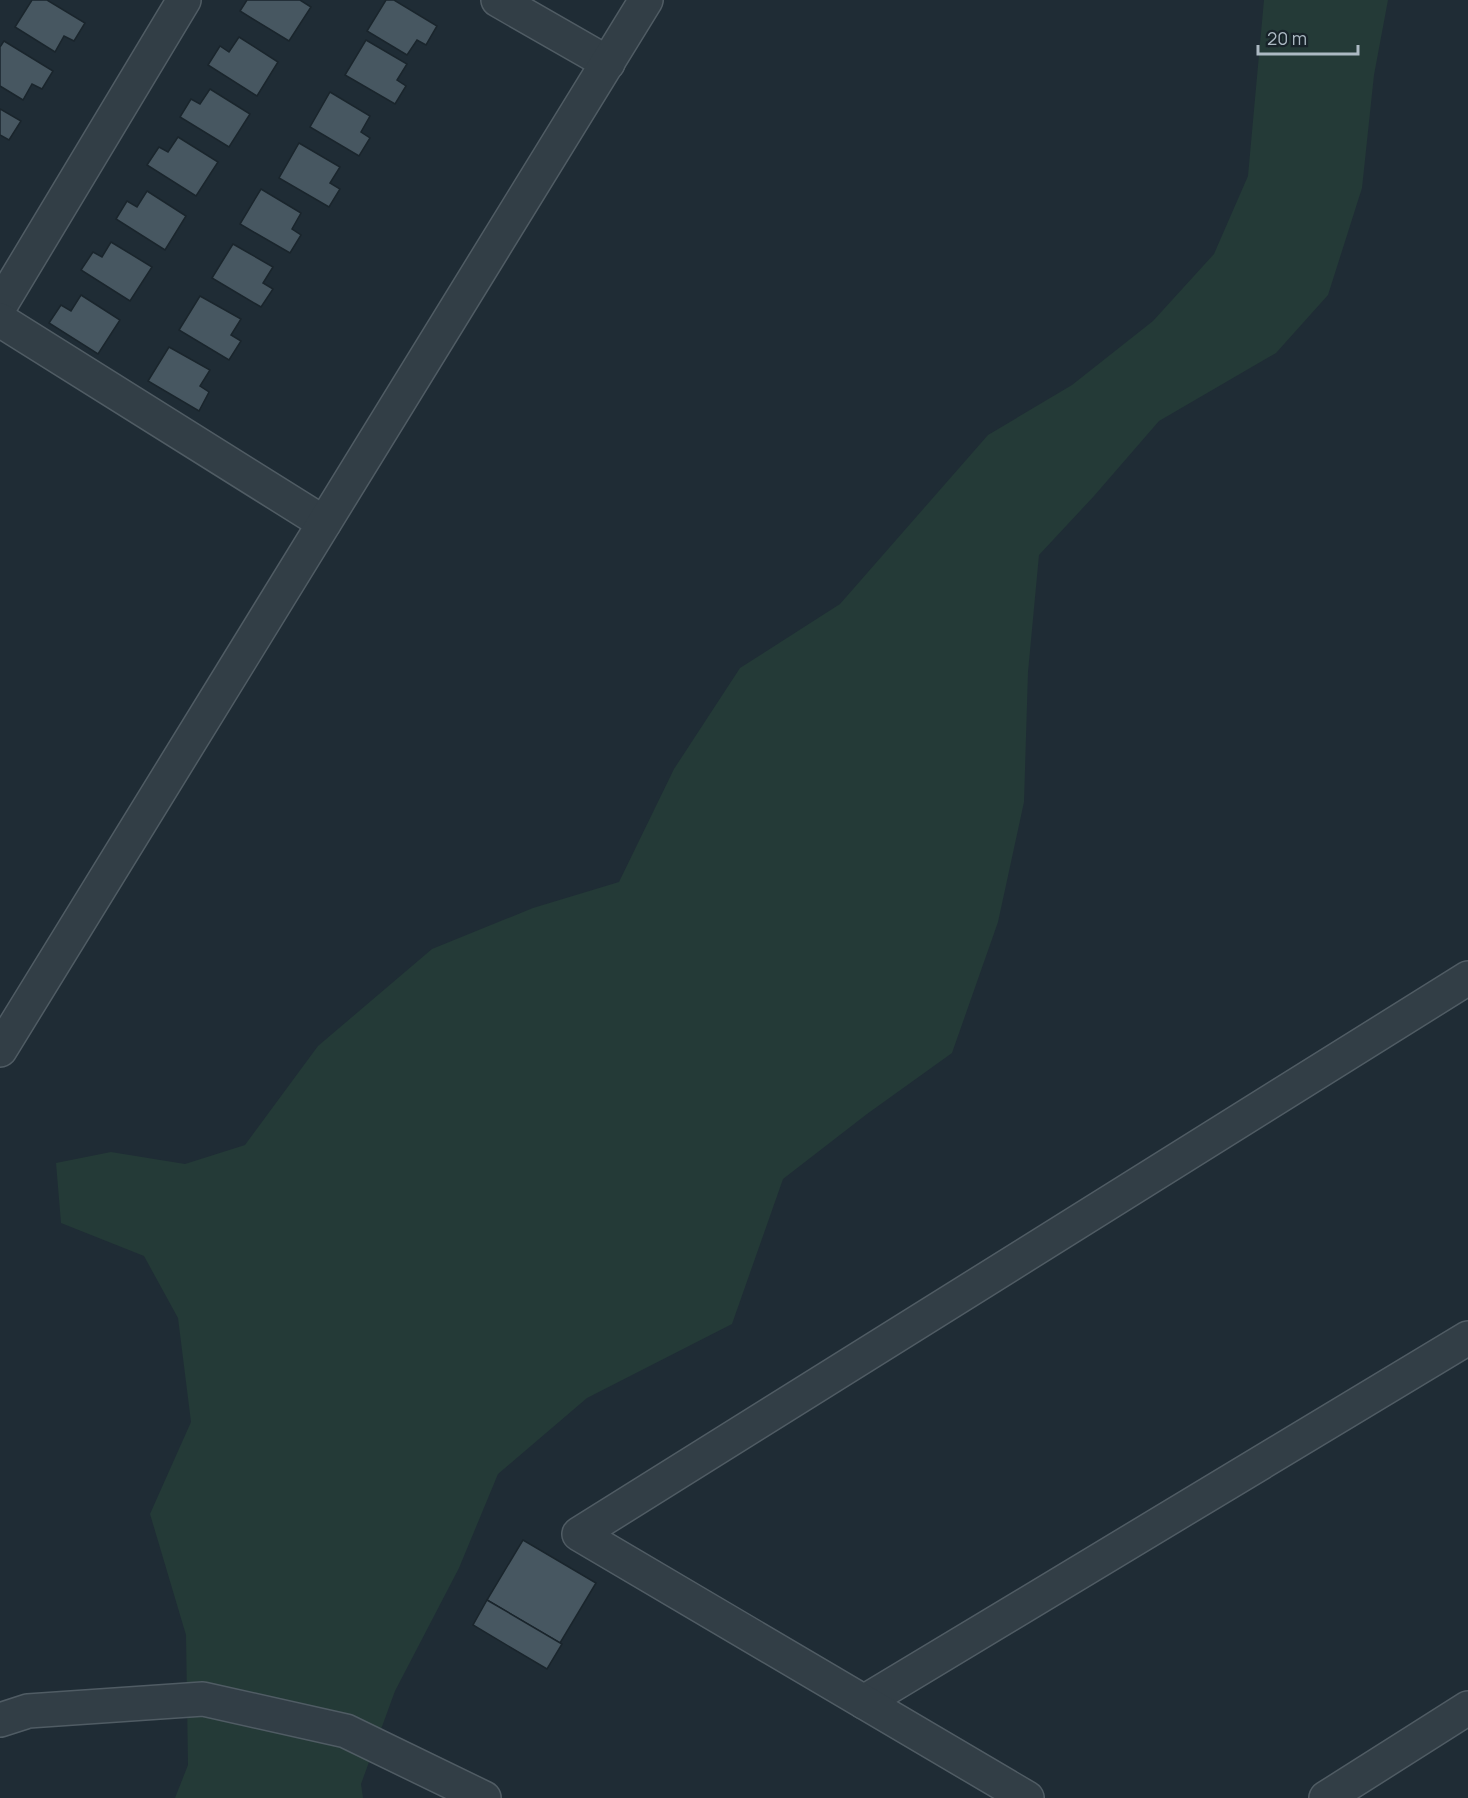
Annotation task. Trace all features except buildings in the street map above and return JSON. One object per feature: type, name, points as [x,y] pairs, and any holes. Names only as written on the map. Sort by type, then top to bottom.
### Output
[{"type":"street","points":[[0,306],[184,0]]},
{"type":"street","points":[[498,0],[608,63]]},
{"type":"street","points":[[0,1050],[646,0]]},
{"type":"street","points":[[0,320],[324,524]]},
{"type":"street","points":[[1027,1798],[579,1534],[1468,978]]},
{"type":"street","points":[[864,1702],[1468,1338]]},
{"type":"street","points":[[0,1720],[28,1711],[203,1699],[346,1731],[484,1798]]},
{"type":"street","points":[[1326,1798],[1468,1708]]},
{"type":"green space","points":[[1264,0],[1388,0],[1374,75],[1362,188],[1328,295],[1276,353],[1159,421],[1039,555],[1028,672],[1024,802],[998,922],[952,1053],[867,1114],[783,1179],[732,1324],[587,1398],[498,1474],[459,1568],[395,1691],[361,1784],[363,1798],[175,1798],[188,1765],[186,1635],[150,1514],[191,1422],[178,1318],[144,1256],[61,1223],[56,1163],[111,1152],[185,1164],[245,1145],[318,1046],[432,949],[533,908],[619,882],[674,769],[740,668],[840,604],[988,435],[1072,385],[1153,321],[1214,254],[1248,176]]}]
